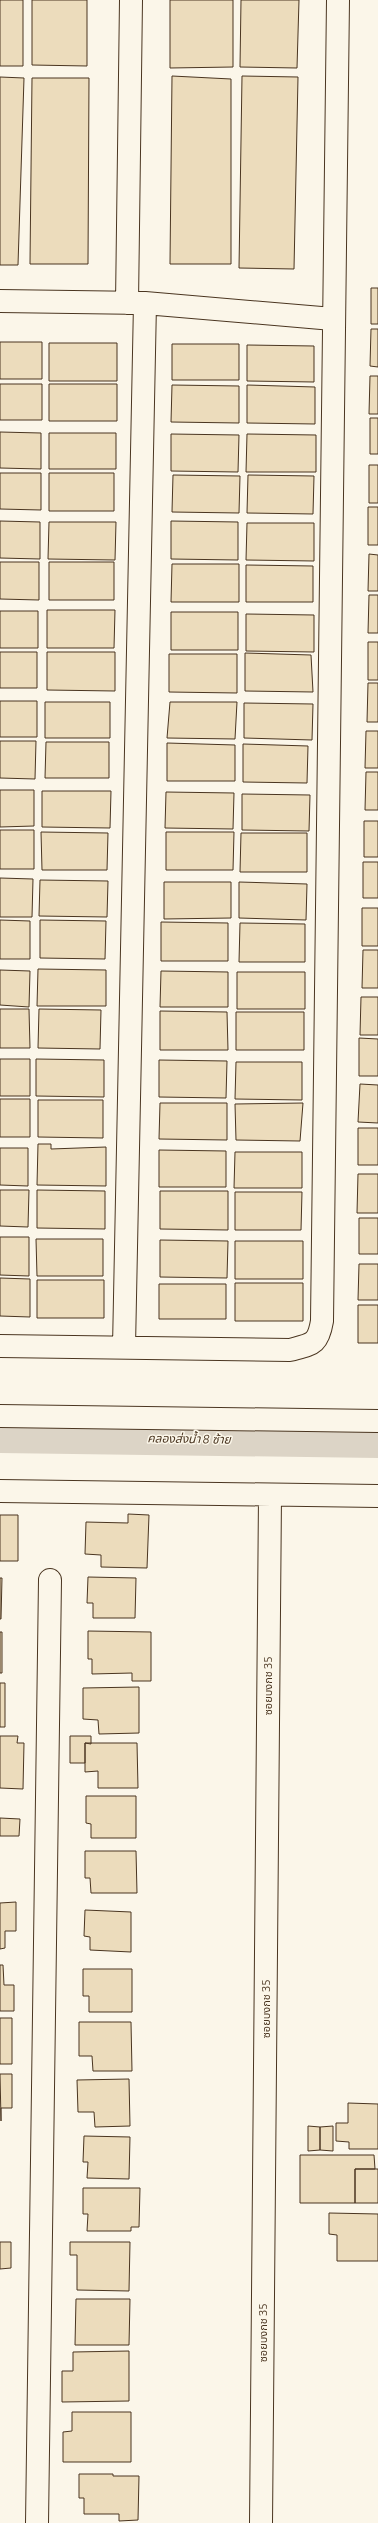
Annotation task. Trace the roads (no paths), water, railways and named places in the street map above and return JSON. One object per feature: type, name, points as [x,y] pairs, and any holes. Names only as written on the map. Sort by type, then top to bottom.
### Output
[{"type":"street","points":[[124,1347],[136,303],[131,0]]},
{"type":"street","points":[[0,1346],[290,1350],[313,1344],[320,1336],[322,1321],[338,0]]},
{"type":"street","points":[[0,301],[136,303],[333,319]]},
{"type":"street","points":[[0,1416],[378,1421]]},
{"type":"street","points":[[0,1491],[270,1496],[378,1496]]},
{"type":"street","name":"ซอยบงกช 35","points":[[261,2523],[270,1496]]},
{"type":"street","points":[[36,2523],[50,1580]]},
{"type":"waterway","name":"คลองส่งน้ำ 8 ซ้าย","points":[[0,1437],[378,1442]]}]
